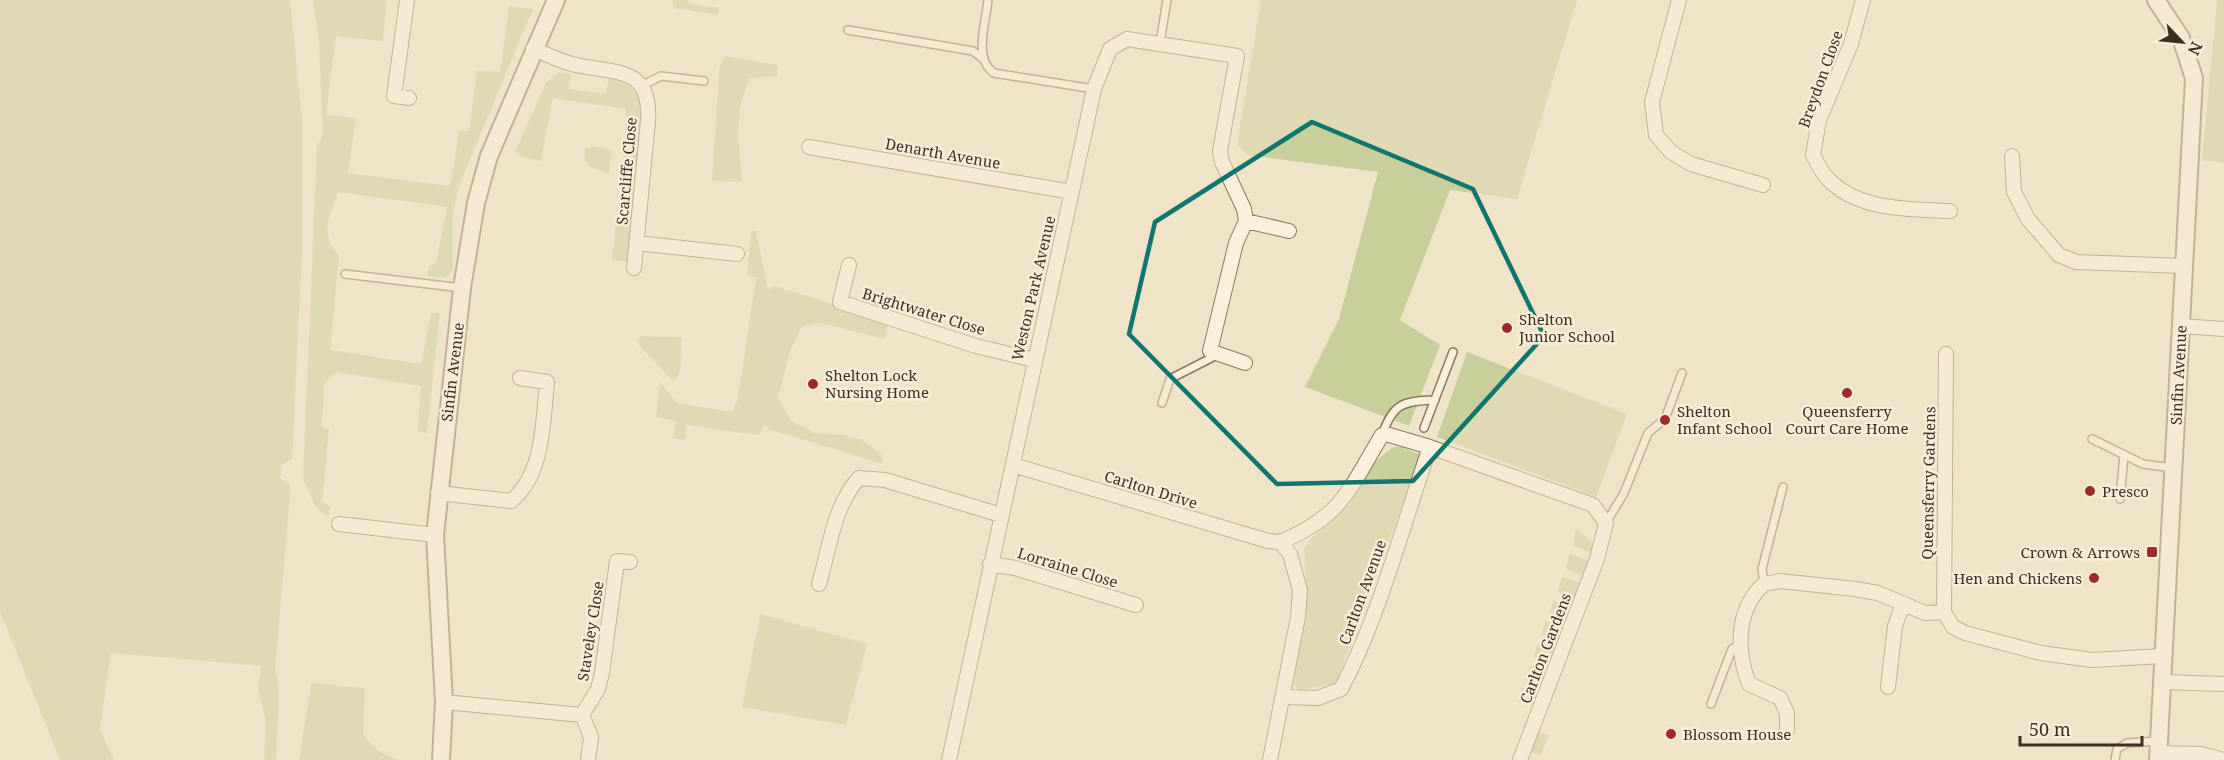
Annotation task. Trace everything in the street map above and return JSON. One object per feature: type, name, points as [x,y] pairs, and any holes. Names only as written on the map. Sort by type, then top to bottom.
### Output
[{"type":"street","points":[[407,0],[394,96],[409,98]]},
{"type":"street","name":"Sinfin Avenue","points":[[441,760],[444,702],[435,535],[462,288],[482,179],[496,135],[556,0]]},
{"type":"street","points":[[1679,0],[1652,102],[1656,135],[1671,152],[1691,164],[1763,185]]},
{"type":"street","name":"Breydon Close","points":[[1863,0],[1851,44],[1819,120],[1813,155],[1827,178],[1848,195],[1889,208],[1950,211]]},
{"type":"street","name":"Sinfin Avenue","points":[[2156,0],[2181,38],[2194,78],[2158,752]]},
{"type":"street","name":"Weston Park Avenue","points":[[949,760],[1094,89],[1105,57],[1115,45],[1134,38],[1237,56],[1220,151],[1222,162],[1244,209],[1246,221]]},
{"type":"street","points":[[533,49],[573,65],[627,74],[641,86]]},
{"type":"street","name":"Scarcliffe Close","points":[[634,268],[649,106],[641,86]]},
{"type":"street","name":"Denarth Avenue","points":[[809,147],[1072,192]]},
{"type":"street","points":[[2012,156],[2014,192],[2028,219],[2059,255],[2076,262],[2184,266]]},
{"type":"street","points":[[1245,363],[1210,351],[1236,243],[1246,221],[1289,231]]},
{"type":"street","points":[[636,243],[737,254]]},
{"type":"street","name":"Brightwater Close","points":[[849,266],[840,302],[976,346],[1034,360]]},
{"type":"street","points":[[2181,326],[2224,328]]},
{"type":"street","name":"Queensferry Gardens","points":[[1944,612],[1946,354]]},
{"type":"street","points":[[438,493],[511,501],[520,494],[539,451],[547,382],[520,378]]},
{"type":"street","points":[[1270,760],[1298,617],[1300,590],[1290,554],[1280,542],[1313,526],[1340,505],[1382,435],[1430,447],[1593,505],[1606,523]]},
{"type":"street","name":"Carlton Avenue","points":[[1283,697],[1318,698],[1341,689],[1351,670],[1387,573],[1430,447]]},
{"type":"street","name":"Carlton Drive","points":[[1013,465],[1268,541],[1280,542]]},
{"type":"street","points":[[819,584],[837,520],[849,489],[859,478],[885,480],[1001,515]]},
{"type":"street","name":"Carlton Gardens","points":[[1520,760],[1600,547],[1606,523]]},
{"type":"street","points":[[339,524],[435,535]]},
{"type":"street","name":"Staveley Close","points":[[582,715],[598,689],[602,673],[617,561],[630,562]]},
{"type":"street","name":"Lorraine Close","points":[[990,564],[1015,567],[1136,605]]},
{"type":"street","points":[[1787,730],[1787,712],[1780,698],[1749,684],[1745,672],[1741,643],[1744,607],[1764,584],[1780,581],[1878,593],[1925,613],[1944,612],[1953,627],[1965,633],[2041,653],[2092,660],[2163,656]]},
{"type":"street","points":[[1888,687],[1895,626],[1903,604]]},
{"type":"street","points":[[2162,681],[2224,684]]},
{"type":"street","points":[[444,702],[582,715],[591,737],[588,760]]},
{"type":"street","points":[[2158,752],[2201,754],[2224,760]]},
{"type":"lane","points":[[981,58],[988,0]]},
{"type":"lane","points":[[1160,43],[1167,0]]},
{"type":"lane","points":[[848,30],[973,51],[993,73],[1094,89]]},
{"type":"lane","points":[[641,86],[661,76],[704,81]]},
{"type":"lane","points":[[345,274],[462,288]]},
{"type":"lane","points":[[1424,428],[1453,352]]},
{"type":"lane","points":[[1162,403],[1170,379],[1220,354]]},
{"type":"lane","points":[[1606,523],[1624,493],[1648,433],[1665,419],[1682,373]]},
{"type":"lane","points":[[1382,435],[1389,415],[1398,406],[1411,400],[1434,400]]},
{"type":"lane","points":[[2092,439],[2143,464],[2173,468]]},
{"type":"lane","points":[[2120,500],[2124,455]]},
{"type":"lane","points":[[1764,584],[1762,569],[1783,487]]},
{"type":"lane","points":[[1711,704],[1732,650],[1741,643]]},
{"type":"lane","points":[[2115,760],[2120,745],[2158,752]]},
{"type":"highlighted area","points":[[1312,122],[1473,189],[1544,336],[1413,481],[1277,484],[1129,334],[1155,222]]},
{"type":"green space","points":[[0,0],[290,0],[302,119],[302,250],[292,459],[282,465],[280,478],[290,485],[290,498],[275,669],[279,688],[276,760],[264,760],[266,721],[258,690],[261,666],[111,653],[100,729],[114,760],[60,760],[0,612]]},
{"type":"green space","points":[[313,0],[387,0],[383,41],[336,36],[326,115],[356,118],[348,173],[450,186],[459,131],[469,131],[477,71],[500,72],[509,6],[533,9],[460,183],[453,213],[453,271],[445,278],[427,276],[429,266],[436,263],[447,207],[338,192],[328,225],[329,240],[339,256],[330,350],[421,364],[431,313],[440,313],[427,433],[418,432],[421,386],[337,372],[324,384],[322,427],[329,429],[322,502],[330,506],[329,518],[315,506],[303,478],[317,146],[323,134],[319,43]]},
{"type":"green space","points":[[672,0],[687,0],[690,4],[719,8],[717,15],[674,8]]},
{"type":"green space","points":[[1261,0],[1577,0],[1517,199],[1450,190],[1400,320],[1440,345],[1409,426],[1305,387],[1339,319],[1378,172],[1248,155],[1237,144]]},
{"type":"green space","points":[[2217,0],[2224,0],[2224,163],[2202,160]]},
{"type":"green space","points":[[724,56],[778,65],[777,76],[749,78],[740,106],[738,134],[742,182],[712,181],[719,71]]},
{"type":"green space","points":[[559,72],[571,74],[569,89],[606,94],[609,78],[631,88],[641,102],[640,145],[625,142],[626,109],[553,98],[541,161],[521,157],[515,152],[546,83]]},
{"type":"green space","points":[[594,146],[612,150],[609,174],[590,167],[584,159],[585,149]]},
{"type":"green space","points":[[625,148],[639,150],[636,180],[621,178]]},
{"type":"green space","points":[[620,186],[635,187],[630,262],[612,260]]},
{"type":"green space","points":[[751,231],[756,231],[768,290],[774,286],[889,321],[884,339],[822,323],[802,326],[790,351],[778,398],[791,421],[815,433],[842,435],[862,440],[882,455],[883,464],[769,429],[765,424],[759,435],[686,425],[685,440],[673,438],[676,421],[656,417],[660,382],[677,403],[732,412],[738,398],[756,277],[747,276]]},
{"type":"green space","points":[[641,336],[682,337],[680,372],[676,380],[672,380],[639,345],[637,340]]},
{"type":"green space","points":[[1467,352],[1627,414],[1596,497],[1437,437]]},
{"type":"green space","points":[[1393,447],[1401,447],[1421,455],[1338,679],[1335,683],[1297,689],[1292,679],[1307,602],[1304,549],[1311,538],[1348,507],[1370,466]]},
{"type":"green space","points":[[1576,528],[1595,545],[1593,554],[1573,545]]},
{"type":"green space","points":[[1570,554],[1591,562],[1585,577],[1565,568]]},
{"type":"green space","points":[[1562,577],[1582,584],[1578,596],[1572,597],[1557,592]]},
{"type":"green space","points":[[1554,601],[1573,608],[1570,618],[1564,620],[1548,614]]},
{"type":"green space","points":[[760,614],[867,644],[846,725],[742,707]]},
{"type":"green space","points":[[1546,621],[1565,628],[1559,641],[1541,635]]},
{"type":"green space","points":[[1538,643],[1556,649],[1552,663],[1533,657]]},
{"type":"green space","points":[[1530,665],[1549,672],[1544,686],[1540,687],[1524,680]]},
{"type":"green space","points":[[311,683],[365,688],[363,735],[378,751],[399,760],[299,760]]},
{"type":"green space","points":[[1522,687],[1539,695],[1534,706],[1518,702]]},
{"type":"green space","points":[[1537,734],[1549,735],[1540,757],[1531,751]]},
{"type":"place","name":"Shelton Junior School","points":[[1507,328]]},
{"type":"place","name":"Shelton Lock Nursing Home","points":[[813,384]]},
{"type":"place","name":"Queensferry Court Care Home","points":[[1847,393]]},
{"type":"place","name":"Shelton Infant School","points":[[1665,420]]},
{"type":"place","name":"Presco","points":[[2090,491]]},
{"type":"place","name":"Crown & Arrows","points":[[2152,552]]},
{"type":"place","name":"Hen and Chickens","points":[[2094,578]]},
{"type":"place","name":"Blossom House","points":[[1671,734]]}]
